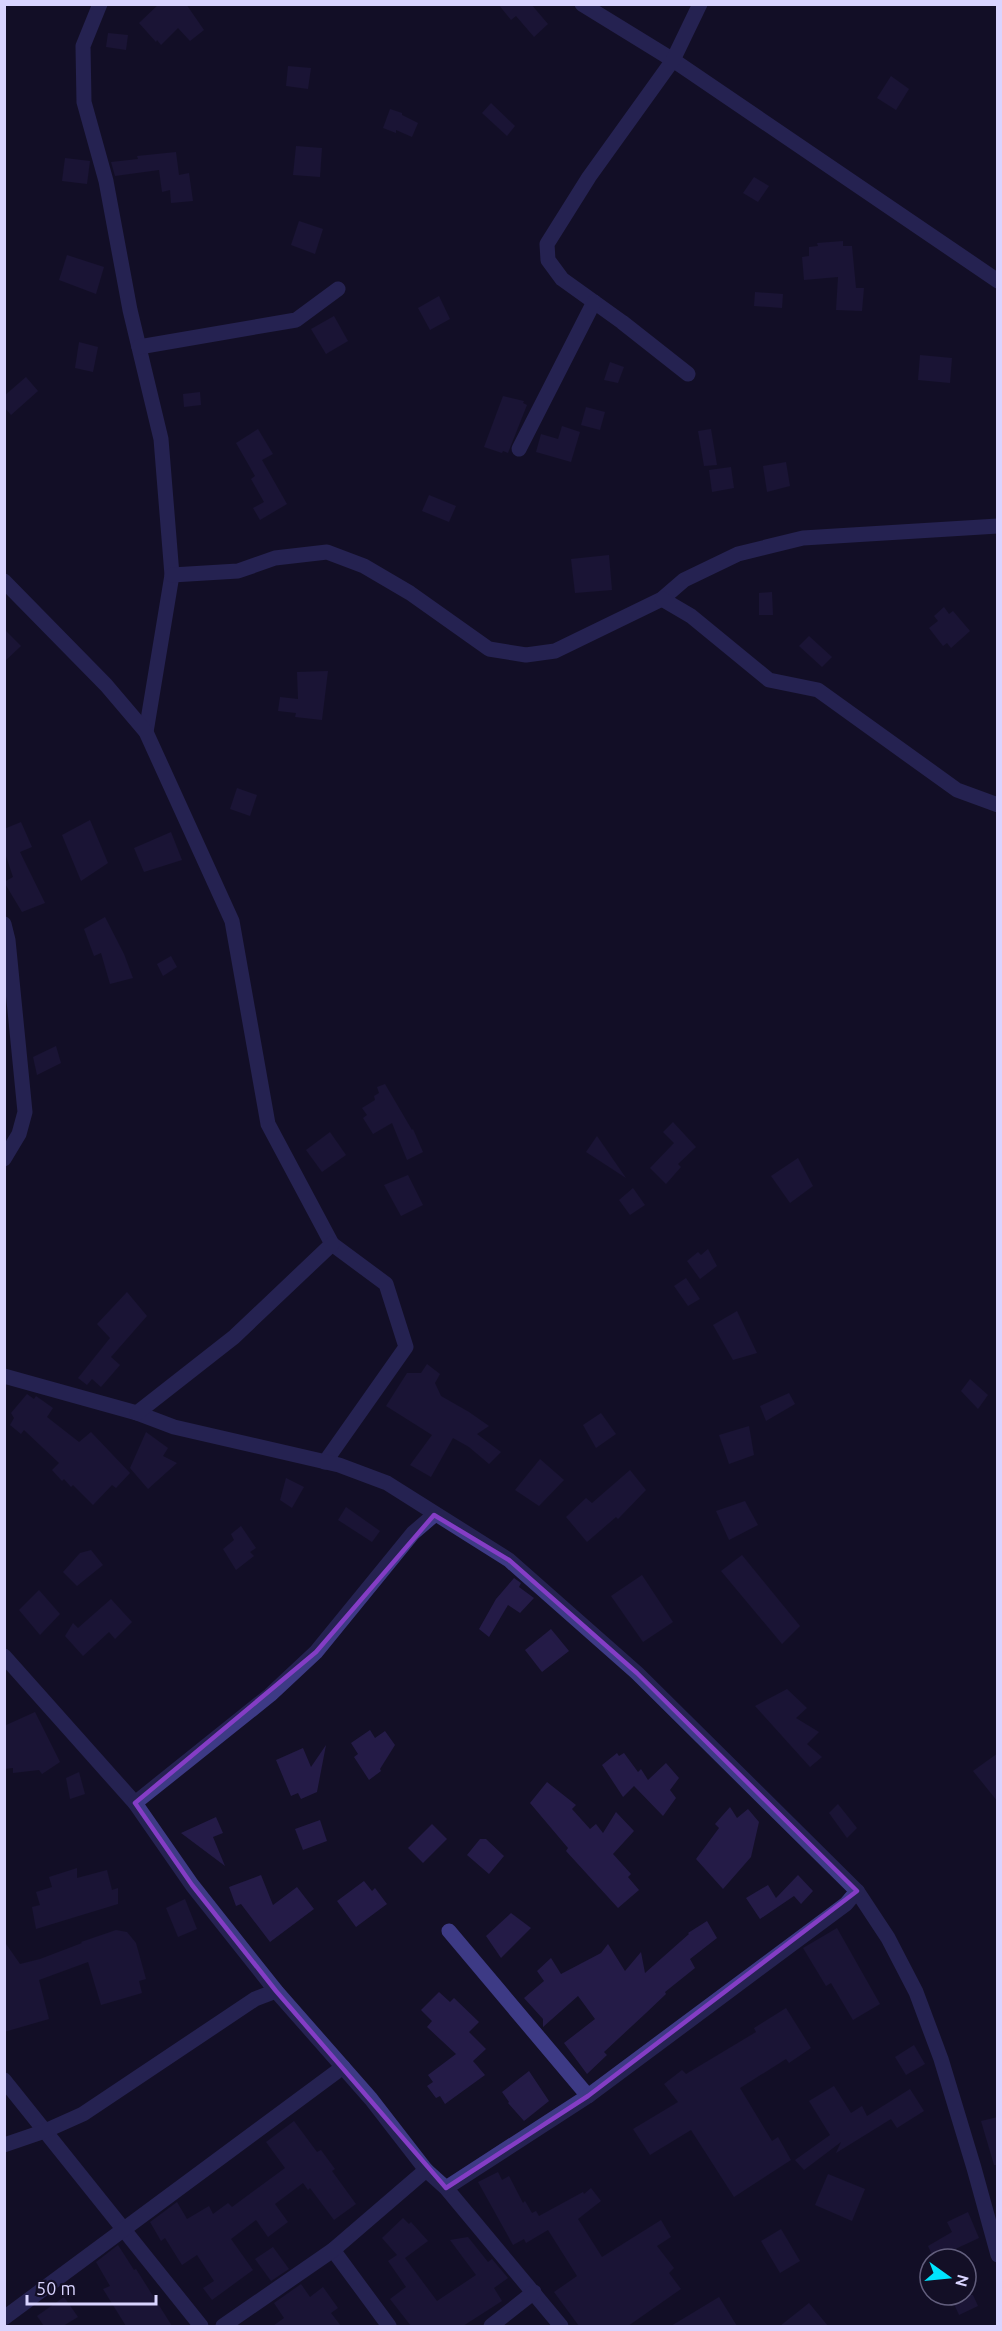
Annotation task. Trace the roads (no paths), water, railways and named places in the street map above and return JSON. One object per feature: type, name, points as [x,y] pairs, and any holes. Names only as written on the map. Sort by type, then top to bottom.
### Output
[{"type":"street","points":[[100,4],[83,46],[84,102],[106,181],[139,347],[161,440],[172,575],[146,732]]},
{"type":"street","points":[[582,4],[673,60],[998,281]]},
{"type":"street","points":[[688,374],[562,279],[548,260],[547,244],[589,177],[673,60],[700,4]]},
{"type":"street","points":[[139,347],[296,320],[338,289]]},
{"type":"street","points":[[519,448],[594,302]]},
{"type":"street","points":[[172,575],[238,571],[275,558],[327,552],[364,566],[410,593],[489,649],[526,655],[555,651],[662,599],[684,580],[738,554],[803,537],[998,526]]},
{"type":"street","points":[[4,581],[106,685],[146,732],[232,921],[268,1124],[332,1244],[386,1284],[406,1347],[325,1462]]},
{"type":"street","points":[[662,599],[691,616],[769,680],[818,690],[957,790],[998,805]]},
{"type":"street","points":[[4,924],[8,940],[25,1112],[19,1134],[4,1159]]},
{"type":"street","points":[[137,1413],[234,1337],[332,1244]]},
{"type":"street","points":[[4,1376],[137,1413],[174,1427],[325,1462],[387,1483],[434,1515],[509,1560],[637,1673],[857,1891],[888,1938],[915,1992],[944,2070],[998,2255]]},
{"type":"street","points":[[135,1803],[270,1695],[316,1652],[413,1533],[434,1515]]},
{"type":"street","points":[[4,1656],[135,1803],[192,1885],[276,1991],[343,2067],[426,2169],[446,2188],[561,2326]]},
{"type":"street","points":[[446,2188],[588,2096],[846,1904],[857,1891]]},
{"type":"street","points":[[449,1931],[588,2096]]},
{"type":"street","points":[[4,2145],[45,2131],[83,2114],[255,1999],[276,1991]]},
{"type":"street","points":[[4,2318],[343,2067]]},
{"type":"street","points":[[4,2080],[201,2326]]},
{"type":"street","points":[[223,2326],[333,2250],[426,2169]]},
{"type":"street","points":[[333,2250],[389,2326]]},
{"type":"street","points":[[491,2326],[534,2292]]}]
